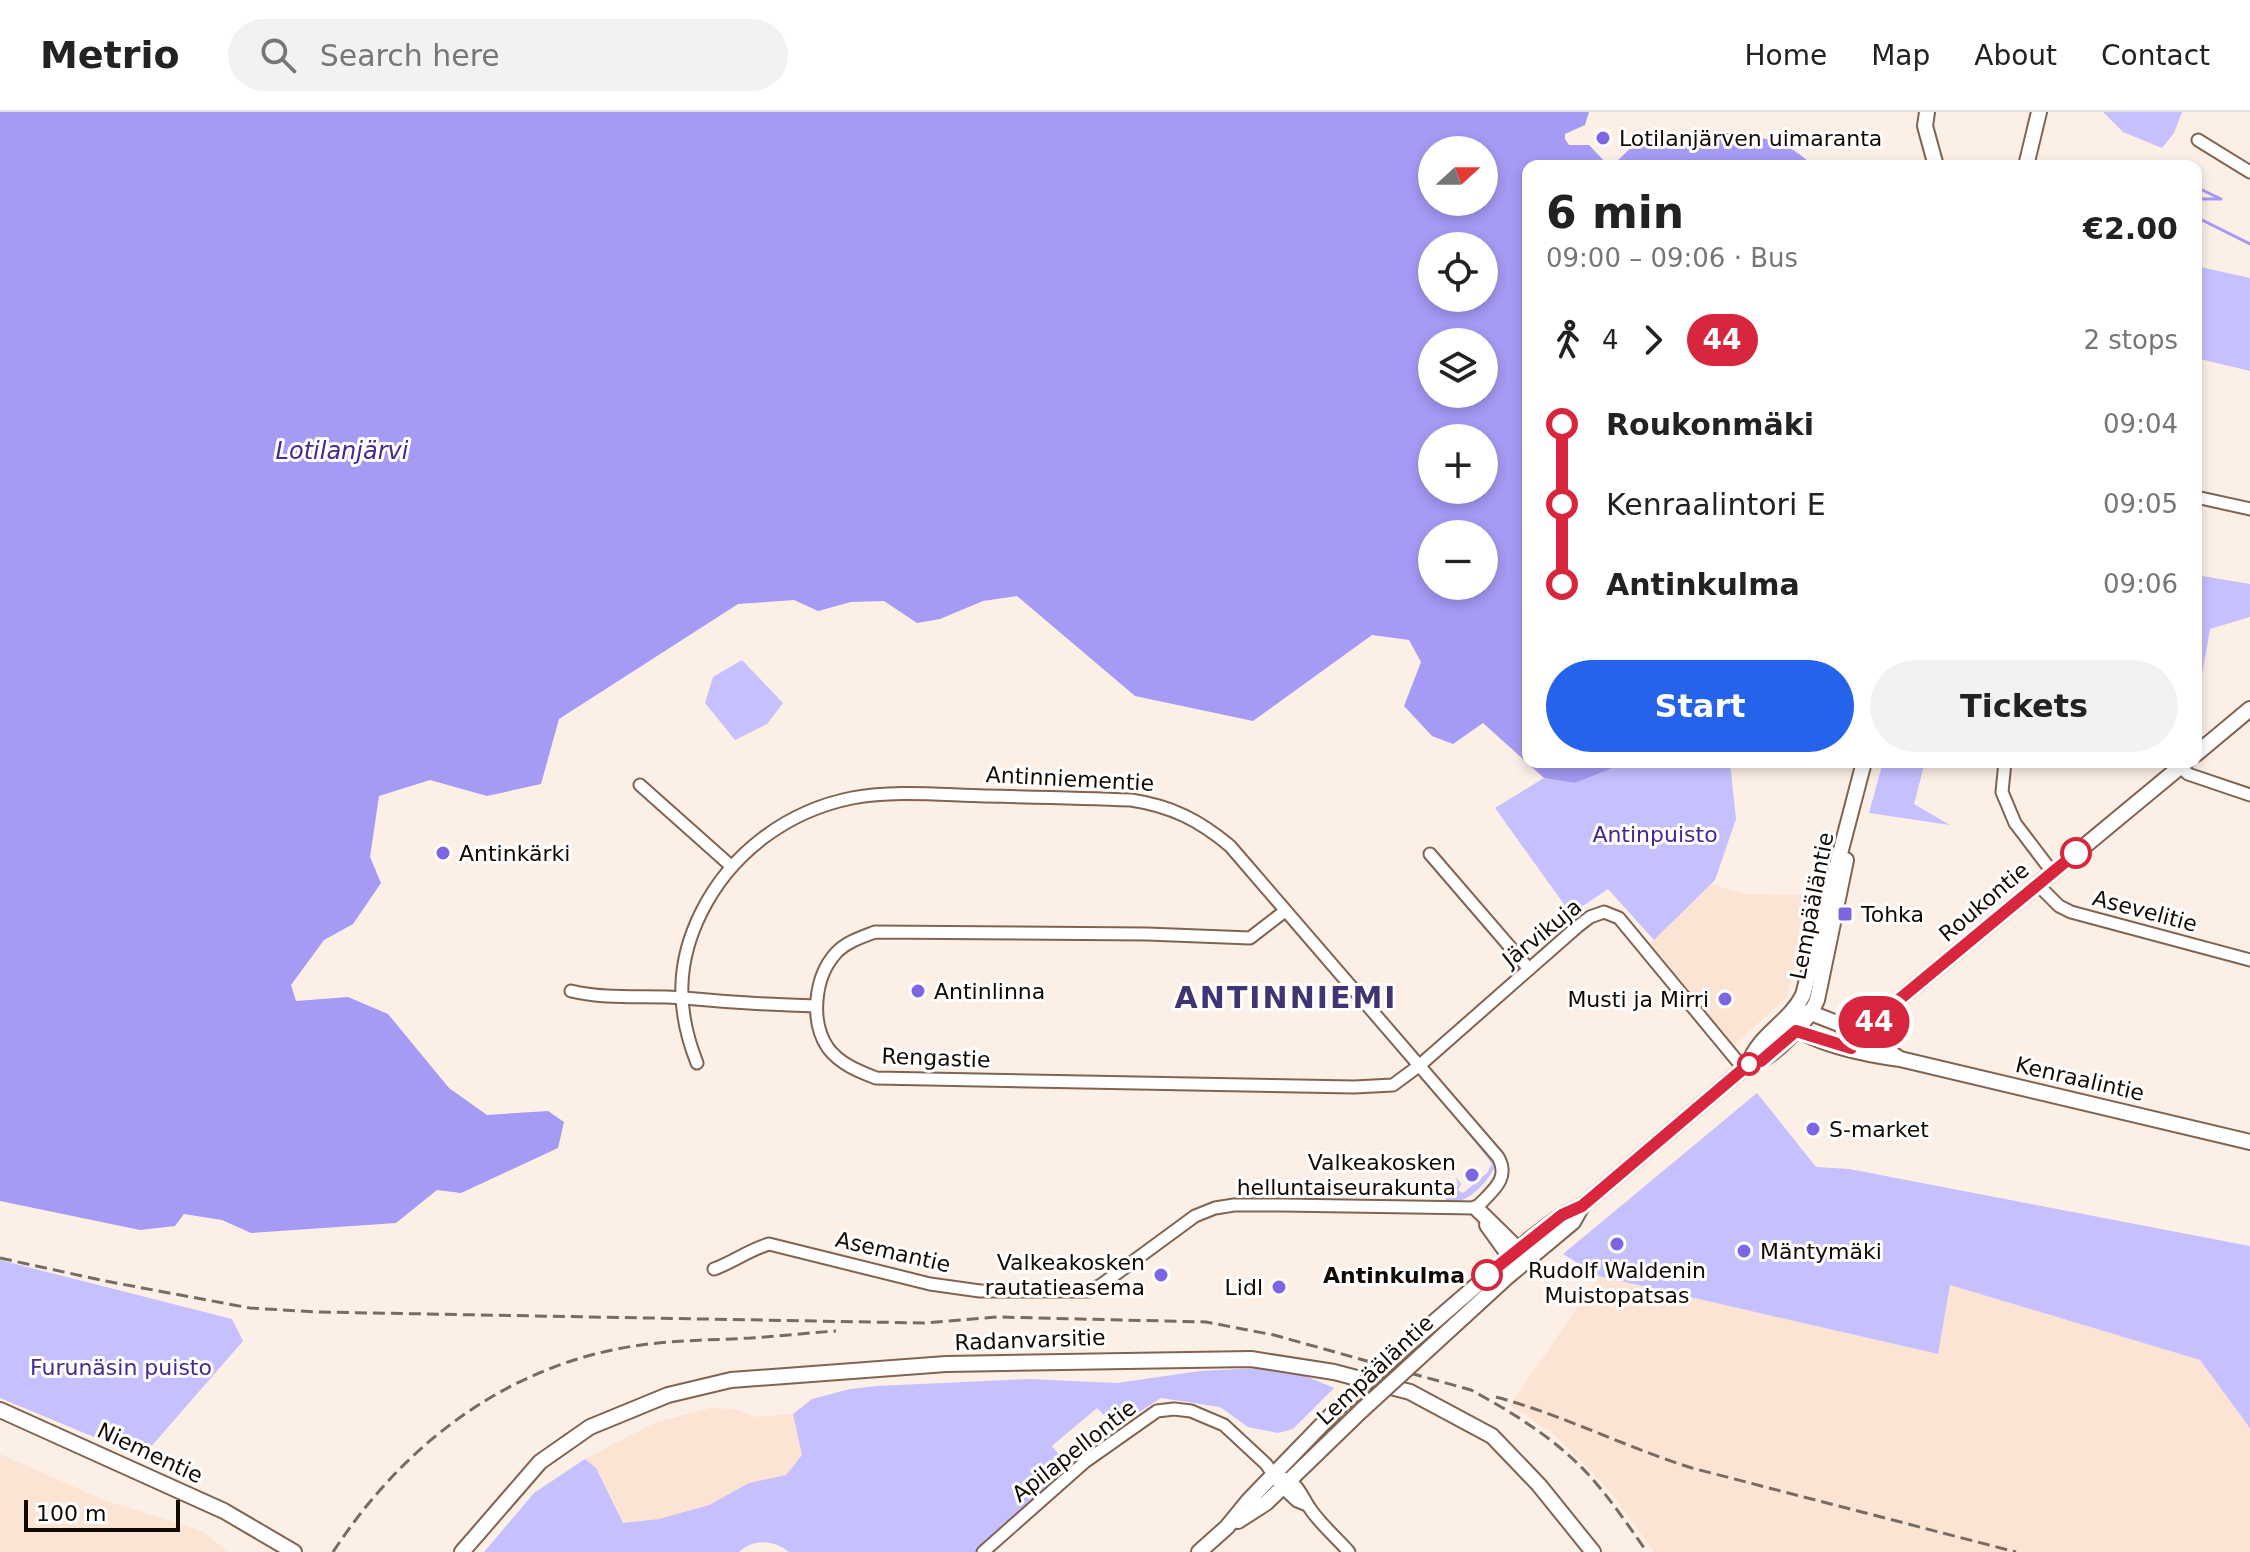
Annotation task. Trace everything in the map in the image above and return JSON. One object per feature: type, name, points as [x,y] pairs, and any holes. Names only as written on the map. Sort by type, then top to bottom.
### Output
[{"type":"street","points":[[1928,112],[1925,126],[1935,160]]},
{"type":"street","points":[[2027,160],[2039,112]]},
{"type":"street","points":[[2198,140],[2250,172]]},
{"type":"street","points":[[2202,498],[2250,509]]},
{"type":"street","points":[[2202,749],[2250,709]]},
{"type":"street","name":"Lempääläntie","points":[[1282,1481],[1340,1406],[1404,1348],[1519,1255],[1573,1222],[1582,1206],[1746,1066],[1761,1061],[1791,1025],[1803,995],[1863,768]]},
{"type":"street","points":[[2004,768],[2002,792],[2015,823],[2053,873]]},
{"type":"street","name":"Roukontie","points":[[1851,1048],[1860,1032],[2178,768]]},
{"type":"street","points":[[2185,768],[2188,774],[2250,795]]},
{"type":"street","points":[[640,785],[731,866]]},
{"type":"street","name":"Antinniementie","points":[[697,1063],[682,998],[682,962],[691,932],[712,891],[731,866],[750,847],[777,828],[818,808],[852,798],[892,794],[1131,800],[1158,804],[1206,826],[1230,846],[1502,1164],[1502,1180],[1476,1208]]},
{"type":"street","name":"Lempääläntie","points":[[1811,1013],[1817,1000],[1846,862],[1850,819]]},
{"type":"street","points":[[1430,854],[1529,969]]},
{"type":"street","name":"Asevelitie","points":[[2038,885],[2059,906],[2071,912],[2250,960]]},
{"type":"street","points":[[571,991],[630,998],[816,1006],[824,973],[836,952],[854,940],[875,932],[1250,938],[1285,911]]},
{"type":"street","name":"Järvikuja","points":[[1420,1065],[1590,917],[1598,913],[1612,913],[1626,925],[1746,1066]]},
{"type":"street","name":"Rengastie","points":[[816,1006],[818,1028],[828,1049],[848,1067],[876,1078],[1366,1087],[1393,1085],[1420,1065]]},
{"type":"street","points":[[1791,1025],[1800,1012],[1811,1013]]},
{"type":"street","name":"Kenraalintie","points":[[1811,1013],[1860,1032],[1900,1059]]},
{"type":"street","name":"Kenraalintie","points":[[1791,1025],[1877,1056],[2250,1142]]},
{"type":"street","name":"Asemantie","points":[[714,1269],[769,1244],[930,1284],[980,1291],[1089,1291],[1195,1216],[1215,1208],[1256,1205],[1476,1208]]},
{"type":"street","points":[[1476,1208],[1519,1255]]},
{"type":"street","name":"Lempääläntie","points":[[1199,1552],[1227,1527],[1249,1500],[1282,1481],[1422,1355],[1519,1255]]},
{"type":"street","name":"Radanvarsitie","points":[[462,1552],[540,1462],[554,1451],[590,1427],[668,1395],[746,1379],[946,1364],[1136,1359],[1263,1361],[1334,1372],[1410,1392],[1492,1436],[1539,1485],[1593,1552]]},
{"type":"street","name":"Apilapellontie","points":[[983,1552],[1086,1461],[1157,1411],[1174,1409],[1191,1411],[1224,1425],[1282,1481],[1297,1501],[1307,1505],[1349,1552]]},
{"type":"street","name":"Niementie","points":[[0,1410],[224,1511],[282,1548],[294,1552]]},
{"type":"shaded area","points":[[1711,884],[1745,894],[1800,895],[1817,891],[1786,998],[1734,1045],[1650,943]]},
{"type":"shaded area","points":[[1599,1276],[1937,1354],[1949,1285],[2200,1360],[2250,1428],[2250,1552],[1654,1552],[1612,1494],[1582,1462],[1551,1432],[1510,1405]]},
{"type":"shaded area","points":[[710,1408],[734,1409],[757,1417],[793,1414],[802,1455],[786,1475],[749,1483],[709,1505],[659,1519],[623,1523],[596,1468],[585,1459],[654,1423]]},
{"type":"shaded area","points":[[0,1454],[101,1499],[202,1531],[228,1552],[0,1552]]},
{"type":"green space","points":[[2103,112],[2182,112],[2174,133],[2162,148],[2123,132]]},
{"type":"green space","points":[[2202,267],[2250,278],[2250,371],[2202,359]]},
{"type":"green space","points":[[2202,576],[2250,584],[2250,617],[2210,629],[2202,675]]},
{"type":"green space","points":[[742,660],[783,703],[767,724],[735,740],[705,703],[713,677]]},
{"type":"green space","name":"Antinpuisto","points":[[1613,768],[1731,768],[1736,819],[1715,880],[1654,940],[1608,889],[1571,914],[1495,808],[1544,778],[1575,783]]},
{"type":"green space","points":[[1881,768],[1923,768],[1914,804],[1950,825],[1869,813]]},
{"type":"green space","points":[[1757,1093],[1816,1167],[1849,1169],[2250,1246],[2250,1428],[2200,1360],[1950,1285],[1938,1354],[1599,1276],[1563,1254]]},
{"type":"green space","points":[[1469,1131],[1496,1162],[1476,1191],[1459,1201],[1445,1200],[1458,1186],[1456,1177],[1461,1184],[1458,1190],[1463,1193],[1487,1173],[1492,1164]]},
{"type":"green space","name":"Furunäsin puisto","points":[[0,1260],[232,1319],[243,1341],[142,1457],[0,1398]]},
{"type":"green space","points":[[1262,1368],[1301,1374],[1334,1388],[1293,1429],[1278,1433],[1248,1427],[1220,1407],[1161,1398],[1116,1427],[1097,1408],[1052,1446],[1069,1467],[975,1552],[789,1552],[764,1542],[751,1544],[739,1552],[484,1552],[534,1493],[585,1459],[596,1468],[623,1523],[659,1519],[709,1505],[749,1483],[786,1475],[802,1455],[793,1414],[812,1399],[850,1389],[1029,1379],[1117,1383],[1200,1371]]},
{"type":"water","name":"Lotilanjärvi","points":[[0,112],[1589,112],[1585,125],[1565,134],[1565,139],[1569,145],[1589,145],[1603,160],[1522,160],[1522,758],[1483,723],[1453,744],[1432,736],[1404,706],[1421,662],[1409,640],[1372,635],[1253,721],[1135,696],[1017,596],[983,601],[940,619],[917,623],[884,601],[851,602],[818,611],[794,600],[738,604],[559,719],[541,784],[487,796],[430,780],[379,796],[370,857],[381,883],[353,924],[324,940],[291,985],[296,1001],[348,997],[388,1014],[449,1088],[487,1115],[548,1111],[564,1122],[558,1148],[461,1193],[437,1190],[396,1223],[251,1233],[222,1220],[184,1214],[175,1226],[140,1230],[0,1201]]},
{"type":"water","points":[[1728,133],[1763,138],[1794,150],[1807,160],[1618,160],[1643,136]]},
{"type":"water","name":"Lotilanjärvi","points":[[1533,768],[1613,768],[1575,783],[1544,778]]},
{"type":"waterway","points":[[2202,190],[2221,199],[2202,199]]},
{"type":"waterway","points":[[2202,220],[2250,244]]},
{"type":"railway","points":[[0,1258],[250,1308],[318,1312],[924,1323],[998,1317],[1206,1322],[1274,1335],[1471,1390],[1502,1407],[1561,1448],[1603,1492],[1647,1552]]},
{"type":"railway","points":[[333,1552],[393,1476],[428,1443],[465,1414],[505,1389],[548,1369],[641,1345],[836,1331]]},
{"type":"railway","points":[[1496,1397],[1692,1468],[2016,1552]]},
{"type":"bus line","name":"44","points":[[1487,1275],[1562,1215],[1582,1206],[1749,1064],[1761,1061],[1796,1031],[1851,1048],[1860,1032],[1900,1002],[2076,853]]},
{"type":"place","name":"Lotilanjärven uimaranta","points":[[1603,138]]},
{"type":"place","name":"Antinkärki","points":[[443,853]]},
{"type":"place","name":"Tohka","points":[[1845,914]]},
{"type":"place","name":"Antinlinna","points":[[918,991]]},
{"type":"place","name":"Musti ja Mirri","points":[[1725,999]]},
{"type":"place","name":"S-market","points":[[1813,1129]]},
{"type":"place","name":"Valkeakosken helluntaiseurakunta","points":[[1472,1175]]},
{"type":"place","name":"Rudolf Waldenin Muistopatsas","points":[[1617,1244]]},
{"type":"place","name":"Mäntymäki","points":[[1744,1251]]},
{"type":"place","name":"Valkeakosken rautatieasema","points":[[1161,1275]]},
{"type":"place","name":"Antinkulma","points":[[1487,1275]]},
{"type":"place","name":"Lidl","points":[[1279,1287]]},
{"type":"district","name":"ANTINNIEMI","points":[[1286,997]]}]
